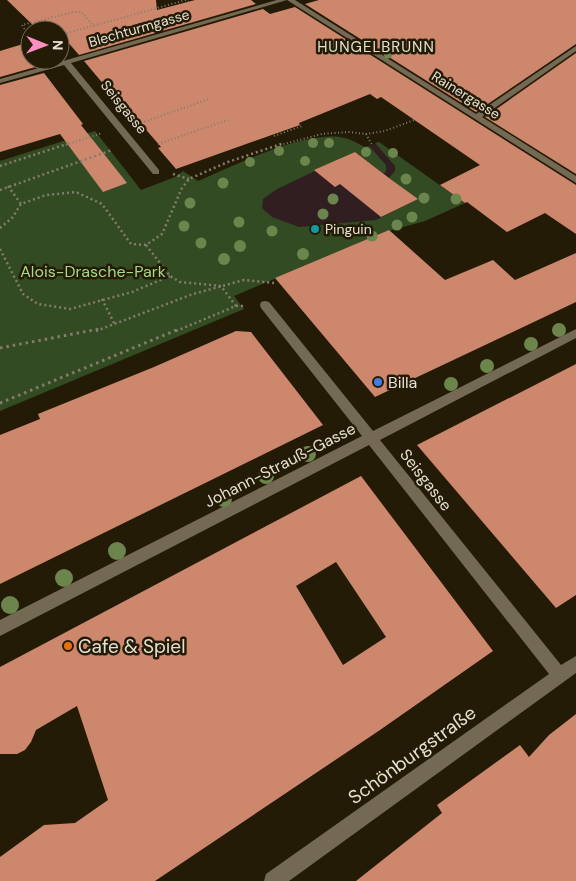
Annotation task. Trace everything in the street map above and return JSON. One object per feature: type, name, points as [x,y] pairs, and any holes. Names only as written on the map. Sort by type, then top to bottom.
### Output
[{"type":"street","name":"Blechturmgasse","points":[[70,61],[284,0]]},
{"type":"street","name":"Rainergasse","points":[[290,0],[576,180]]},
{"type":"street","points":[[477,117],[576,48]]},
{"type":"street","name":"Seisgasse","points":[[70,67],[156,172]]},
{"type":"street","name":"Blechturmgasse","points":[[0,81],[38,70]]},
{"type":"street","name":"Seisgasse","points":[[265,305],[560,676]]},
{"type":"street","name":"Johann-Strauß-Gasse","points":[[0,628],[576,333]]},
{"type":"street","name":"Schönburgstraße","points":[[273,881],[576,664]]},
{"type":"path","points":[[70,32],[186,0],[188,2]]},
{"type":"path","points":[[41,20],[72,12],[81,12],[94,26]]},
{"type":"path","points":[[138,124],[209,99]]},
{"type":"path","points":[[156,145],[228,120]]},
{"type":"path","points":[[146,246],[162,234],[182,188],[189,179],[256,152],[297,139],[322,134],[349,132],[366,134],[385,131],[414,120]]},
{"type":"path","points":[[274,136],[302,126]]},
{"type":"path","points":[[0,166],[120,128]]},
{"type":"path","points":[[366,134],[372,144]]},
{"type":"path","points":[[0,190],[133,143]]},
{"type":"path","points":[[178,175],[189,179]]},
{"type":"path","points":[[8,186],[21,204]]},
{"type":"path","points":[[0,228],[12,218],[21,204],[46,195],[76,192],[102,204],[131,244],[146,246],[170,276],[180,282],[221,286],[236,306]]},
{"type":"path","points":[[0,250],[23,294],[38,304],[70,309],[132,292],[170,276]]},
{"type":"path","points":[[0,348],[52,341],[95,331],[193,294],[244,280],[274,282]]},
{"type":"path","points":[[102,299],[115,325]]},
{"type":"path","points":[[0,403],[236,306],[265,305]]},
{"type":"shaded area","points":[[329,136],[345,138],[365,147],[379,142],[465,203],[425,221],[385,232],[318,261],[198,181],[276,148]]},
{"type":"green space","name":"Alois-Drasche-Park","points":[[95,131],[141,190],[175,177],[183,171],[198,181],[270,150],[310,139],[344,138],[365,147],[369,146],[386,165],[384,174],[355,152],[277,189],[263,199],[262,208],[272,217],[299,227],[376,220],[417,199],[389,178],[395,171],[395,166],[375,143],[379,142],[465,203],[425,221],[385,232],[234,296],[244,309],[0,411],[0,161]]},
{"type":"building","points":[[7,0],[156,0],[157,10],[195,0],[251,0],[256,4],[79,55],[70,45],[70,20],[28,20]]},
{"type":"building","points":[[319,0],[576,0],[576,44],[476,112],[305,4]]},
{"type":"building","points":[[295,7],[576,185],[576,234],[545,213],[507,232],[467,202],[465,203],[440,185],[480,165],[381,97],[377,99],[370,94],[299,123],[300,125],[176,169],[158,148],[161,147],[129,110],[126,111],[84,61],[263,9],[270,14]]},
{"type":"building","points":[[20,45],[20,70],[25,70],[0,77],[0,51]]},
{"type":"building","points":[[576,53],[576,174],[485,117]]},
{"type":"building","points":[[44,73],[83,124],[81,125],[127,183],[103,192],[60,134],[0,152],[0,85]]},
{"type":"building","points":[[355,152],[418,199],[381,217],[340,184],[335,187],[314,170]]},
{"type":"building","points":[[389,230],[445,280],[493,260],[515,280],[576,253],[576,302],[375,397],[275,278]]},
{"type":"building","points":[[236,331],[251,332],[323,425],[0,584],[0,435],[40,419],[38,414]]},
{"type":"building","points":[[576,364],[576,595],[556,608],[417,445]]},
{"type":"building","points":[[361,476],[493,651],[380,730],[155,881],[0,881],[0,857],[44,825],[75,823],[108,800],[77,706],[36,730],[25,750],[17,754],[0,754],[0,667]],"holes":[[[336,562],[386,637],[343,665],[296,586]]]},
{"type":"building","points":[[576,714],[576,881],[356,881],[442,813],[437,805],[520,745],[529,757],[549,735]]},
{"type":"place","name":"Pinguin","points":[[315,229]]},
{"type":"place","name":"Billa","points":[[378,382]]},
{"type":"place","name":"Cafe & Spiel","points":[[68,646]]},
{"type":"district","name":"HUNGELBRUNN","points":[[376,47]]}]
